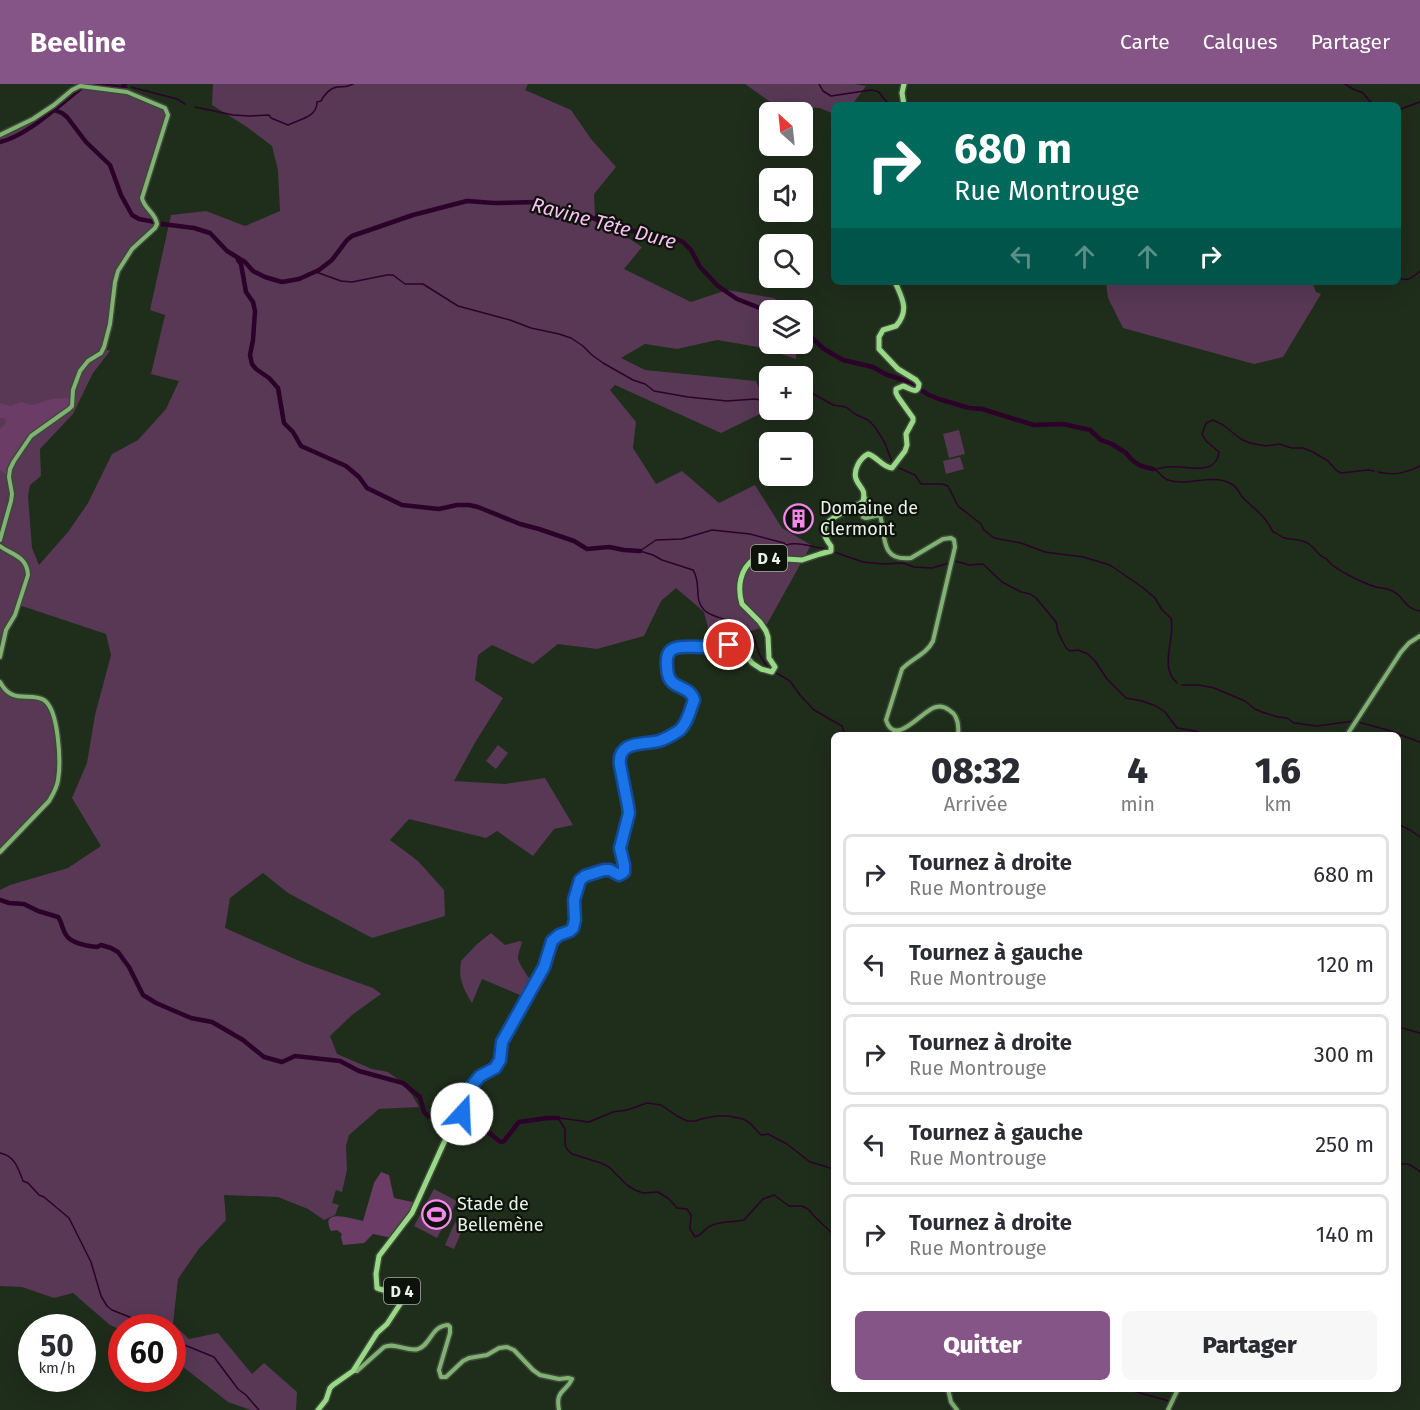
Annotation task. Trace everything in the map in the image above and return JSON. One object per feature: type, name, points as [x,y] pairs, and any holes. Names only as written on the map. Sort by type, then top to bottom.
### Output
[{"type":"main road","points":[[904,84],[904,102]]},
{"type":"main road","points":[[864,497],[862,487],[856,477],[861,459],[868,454],[877,458],[886,467],[894,467],[905,451],[907,430],[914,421],[896,393],[897,389],[903,386],[913,391],[917,389],[918,382],[901,372],[879,348],[879,337],[883,330],[896,326],[903,317],[903,300],[896,285]]},
{"type":"main road","name":"D 4","points":[[318,1410],[327,1400],[330,1388],[353,1371],[377,1333],[387,1324],[406,1295],[401,1291],[377,1288],[376,1274],[379,1256],[412,1213],[447,1136],[465,1123],[461,1111],[470,1088],[480,1076],[498,1065],[502,1042],[544,967],[552,941],[573,928],[574,900],[580,880],[604,870],[610,870],[619,875],[624,872],[620,848],[629,813],[619,760],[621,755],[627,747],[659,741],[679,730],[687,721],[694,700],[690,692],[672,683],[669,679],[666,662],[669,652],[679,647],[733,644],[740,648],[760,669],[773,671],[766,631],[742,604],[740,588],[744,568],[754,559],[802,560],[831,552],[831,546],[824,536],[827,525],[835,516],[858,506],[864,497]]},
{"type":"street","points":[[0,135],[45,111],[78,86],[127,92],[165,108],[168,115],[168,122],[141,198],[144,206],[155,216],[157,224],[132,249],[118,271],[104,347],[98,356],[84,364],[80,371],[73,390],[72,406],[31,436],[10,469],[12,494],[0,540]]},
{"type":"street","points":[[864,497],[868,501],[863,517],[880,515],[884,542],[892,554],[911,558],[943,539],[954,540],[954,551],[933,641],[925,652],[902,669],[886,720],[890,728],[898,730],[910,725],[932,708],[941,707],[950,710],[955,715],[958,732]]},
{"type":"street","points":[[0,546],[20,557],[28,571],[15,615],[6,630],[0,657]]},
{"type":"street","points":[[1349,732],[1401,651],[1420,636]]},
{"type":"street","points":[[0,682],[7,691],[15,696],[40,698],[50,705],[53,712],[59,759],[55,792],[0,852]]},
{"type":"street","points":[[353,1371],[357,1371],[389,1345],[421,1348],[437,1328],[448,1325],[450,1329],[439,1370],[441,1377],[446,1377],[466,1359],[487,1355],[501,1348],[510,1348],[540,1375],[572,1379],[560,1394],[559,1410]]},
{"type":"street","points":[[949,1392],[957,1410]]},
{"type":"street","points":[[1168,1410],[1177,1392]]},
{"type":"shaded area","points":[[213,84],[528,84],[525,90],[571,110],[591,139],[616,167],[594,194],[595,217],[642,247],[624,269],[691,302],[727,290],[777,300],[759,300],[759,347],[717,340],[677,349],[645,344],[621,358],[645,370],[756,381],[759,388],[759,414],[721,433],[615,385],[610,390],[636,422],[633,448],[656,484],[682,471],[719,503],[755,485],[782,528],[811,545],[766,626],[712,644],[704,612],[676,588],[661,601],[644,636],[597,649],[558,644],[533,664],[492,645],[478,655],[475,680],[503,698],[454,781],[505,784],[545,778],[573,825],[554,829],[533,856],[497,831],[486,838],[409,819],[390,840],[418,861],[444,890],[445,916],[372,938],[288,893],[263,873],[230,898],[225,928],[304,963],[373,988],[381,994],[352,1015],[330,1036],[337,1054],[372,1069],[388,1072],[399,1080],[419,1107],[379,1109],[349,1135],[346,1146],[347,1170],[342,1192],[336,1190],[332,1203],[339,1205],[335,1215],[324,1220],[308,1209],[278,1197],[224,1195],[226,1220],[198,1250],[178,1279],[174,1314],[108,1314],[108,1323],[73,1293],[54,1298],[22,1287],[0,1286],[0,890],[68,868],[101,846],[72,798],[87,763],[95,715],[111,655],[106,634],[19,605],[10,622],[0,657],[0,135],[33,119],[77,86],[127,92],[165,108],[168,115],[142,198],[157,220],[155,228],[132,249],[118,271],[110,324],[103,348],[110,351],[93,373],[73,414],[40,449],[41,476],[30,485],[28,496],[32,548],[39,565],[68,532],[88,503],[112,454],[138,440],[166,409],[179,381],[151,374],[165,315],[150,310],[171,215],[206,211],[245,226],[280,211],[278,170],[272,146],[212,105]]},
{"type":"shaded area","points":[[745,84],[854,84],[866,86],[854,102],[831,102],[831,113],[813,108],[813,102],[770,102]]},
{"type":"shaded area","points":[[1106,285],[1313,285],[1316,292],[1321,294],[1283,357],[1254,364],[1123,328],[1108,298]]},
{"type":"shaded area","points":[[781,354],[796,354],[796,359]]},
{"type":"shaded area","points":[[52,399],[73,400],[72,406],[42,428],[26,444],[9,477],[0,470],[0,429],[6,423],[5,418],[0,418],[0,403],[10,406],[21,402],[32,405]]},
{"type":"shaded area","points":[[959,430],[965,454],[949,458],[943,434]]},
{"type":"shaded area","points":[[960,457],[964,469],[946,474],[943,461]]},
{"type":"shaded area","points":[[0,682],[15,696],[40,698],[53,712],[59,751],[58,782],[49,801],[0,852]]},
{"type":"shaded area","points":[[498,745],[508,753],[496,769],[486,761]]},
{"type":"shaded area","points":[[491,933],[505,945],[522,942],[518,958],[534,985],[527,998],[482,979],[472,1003],[469,998],[461,978],[461,961]]},
{"type":"shaded area","points":[[381,1172],[389,1175],[394,1198],[417,1203],[392,1238],[373,1234],[364,1243],[343,1245],[342,1234],[337,1230],[331,1231],[328,1224],[329,1219],[338,1216],[363,1221],[374,1183]]},
{"type":"shaded area","name":"Stade de Bellemène","points":[[434,1189],[457,1201],[437,1238],[414,1226]]},
{"type":"shaded area","points":[[455,1222],[464,1226],[454,1249],[445,1245]]},
{"type":"shaded area","points":[[218,1333],[252,1374],[264,1363],[297,1392],[296,1410],[251,1410],[228,1402],[186,1369],[186,1336],[189,1339]]},
{"type":"waterway","points":[[90,84],[122,88],[125,84]]},
{"type":"waterway","points":[[195,107],[233,115],[269,115],[288,125],[311,114],[317,102],[321,101],[332,89],[353,84]]},
{"type":"waterway","points":[[819,84],[823,91],[831,96],[871,90],[880,93],[887,102]]},
{"type":"waterway","points":[[1345,84],[1363,93],[1370,102]]},
{"type":"waterway","points":[[131,87],[177,99],[185,104]]},
{"type":"waterway","name":"Ravine Tête Dure","points":[[0,142],[32,127],[81,88]]},
{"type":"waterway","points":[[1401,109],[1420,102]]},
{"type":"waterway","name":"Ravine Tête Dure","points":[[54,110],[67,117],[86,142],[110,165],[121,195],[132,215],[155,222]]},
{"type":"waterway","name":"Ravine Tête Dure","points":[[162,224],[194,228],[210,233],[227,251],[245,262],[253,271],[282,282],[299,279],[319,270],[332,260],[352,236],[413,215],[467,201],[537,202],[559,213],[589,216],[617,230],[645,232],[683,242],[691,250],[700,267],[718,286],[737,299],[759,308]]},
{"type":"waterway","points":[[238,260],[241,264],[246,292],[253,302],[255,311],[250,355],[252,364],[278,388],[284,423],[293,432],[301,446],[346,466],[359,477],[367,488],[402,505],[439,509],[469,505],[574,541],[587,549],[609,547],[640,551]]},
{"type":"waterway","points":[[1401,279],[1412,277],[1420,271]]},
{"type":"waterway","points":[[316,272],[341,281],[352,282],[393,275],[405,284],[423,284],[458,306],[571,338],[603,363],[645,384],[654,391],[727,401],[759,400]]},
{"type":"waterway","name":"Ravine Tête Dure","points":[[813,339],[824,349],[843,360],[873,367],[885,374],[909,382],[939,399],[1034,425],[1063,424],[1090,430],[1101,440],[1126,453],[1139,465],[1153,469]]},
{"type":"waterway","points":[[813,394],[833,405],[846,407],[868,420],[885,443],[892,462]]},
{"type":"waterway","points":[[1156,469],[1204,468],[1214,463],[1219,452],[1206,441],[1202,434],[1206,423],[1213,420],[1250,443],[1266,446],[1279,444],[1313,452],[1328,461],[1341,473],[1374,471]]},
{"type":"waterway","points":[[1378,472],[1400,473],[1420,466]]},
{"type":"waterway","points":[[899,468],[915,475],[921,484],[948,486],[958,506],[981,524],[984,530],[994,538],[1021,543],[1045,552],[1083,557],[1110,565],[1142,587],[1155,598],[1162,610],[1171,618],[1168,660],[1171,676],[1177,683]]},
{"type":"waterway","name":"Ravine Tête Dure","points":[[1153,469],[1166,479],[1176,482],[1217,480],[1233,485],[1264,518],[1273,532],[1283,537],[1306,542],[1341,571],[1376,587],[1395,592],[1407,605],[1420,611]]},
{"type":"waterway","points":[[640,551],[656,540],[682,539],[712,530],[750,534],[786,545],[801,544],[828,549]]},
{"type":"waterway","points":[[640,551],[693,570],[697,580],[699,601],[704,610],[713,616],[737,623],[750,630],[760,655],[769,669]]},
{"type":"waterway","points":[[834,552],[863,562],[903,563],[914,567],[932,568],[949,563]]},
{"type":"waterway","points":[[954,561],[969,565],[983,564],[1002,582],[1036,598],[1056,622],[1066,648],[1070,651],[1078,650],[1088,654],[1107,679],[1126,698],[1156,706],[1165,712],[1177,728],[1198,732]]},
{"type":"waterway","points":[[773,671],[790,681],[814,710],[842,726],[844,732]]},
{"type":"waterway","points":[[1182,685],[1214,688],[1245,701],[1255,709],[1287,718],[1294,723],[1317,726],[1354,721]]},
{"type":"waterway","points":[[1358,722],[1394,732]]},
{"type":"waterway","points":[[1401,735],[1420,742]]},
{"type":"waterway","points":[[1401,826],[1420,837]]},
{"type":"waterway","points":[[0,900],[24,904],[58,917],[69,938],[84,945],[97,947],[101,945],[118,952],[129,967],[143,995],[191,1018],[212,1022],[243,1040],[264,1057],[282,1062],[295,1056],[340,1061],[359,1071],[403,1083],[420,1097],[424,1112],[428,1116],[449,1118],[460,1124]]},
{"type":"waterway","points":[[1401,1028],[1420,1033]]},
{"type":"waterway","points":[[559,1118],[589,1122],[613,1112],[647,1103],[661,1105],[687,1121],[728,1116],[743,1119],[760,1134],[768,1134],[787,1144],[810,1162],[831,1168]]},
{"type":"waterway","points":[[558,1118],[565,1129],[565,1145],[572,1154],[609,1167],[635,1190],[643,1193],[658,1192],[677,1208],[687,1209],[691,1215],[690,1229],[695,1237],[714,1224],[744,1220],[763,1199],[774,1195],[789,1206],[802,1206],[808,1209],[831,1232]]},
{"type":"waterway","points":[[467,1126],[483,1129],[501,1142],[519,1122],[558,1118]]},
{"type":"waterway","points":[[0,1153],[13,1160],[23,1181],[69,1218],[91,1262],[101,1296],[107,1306],[122,1314]]},
{"type":"waterway","points":[[1401,1164],[1407,1164],[1420,1172]]},
{"type":"waterway","points":[[186,1346],[214,1357],[238,1389],[259,1410]]},
{"type":"waterway","points":[[1137,1392],[1169,1401]]},
{"type":"place","name":"Domaine de Clermont","points":[[799,518]]},
{"type":"place","name":"Stade de Bellemène","points":[[436,1214]]},
{"type":"route","points":[[462,1114],[464,1100],[470,1088],[480,1076],[498,1065],[502,1042],[544,967],[552,941],[555,937],[570,931],[575,925],[574,900],[580,880],[604,870],[610,870],[619,875],[624,872],[620,848],[629,813],[619,760],[621,755],[627,747],[659,741],[679,730],[687,721],[694,700],[690,692],[672,683],[669,679],[666,662],[669,652],[679,647],[729,645]]}]
